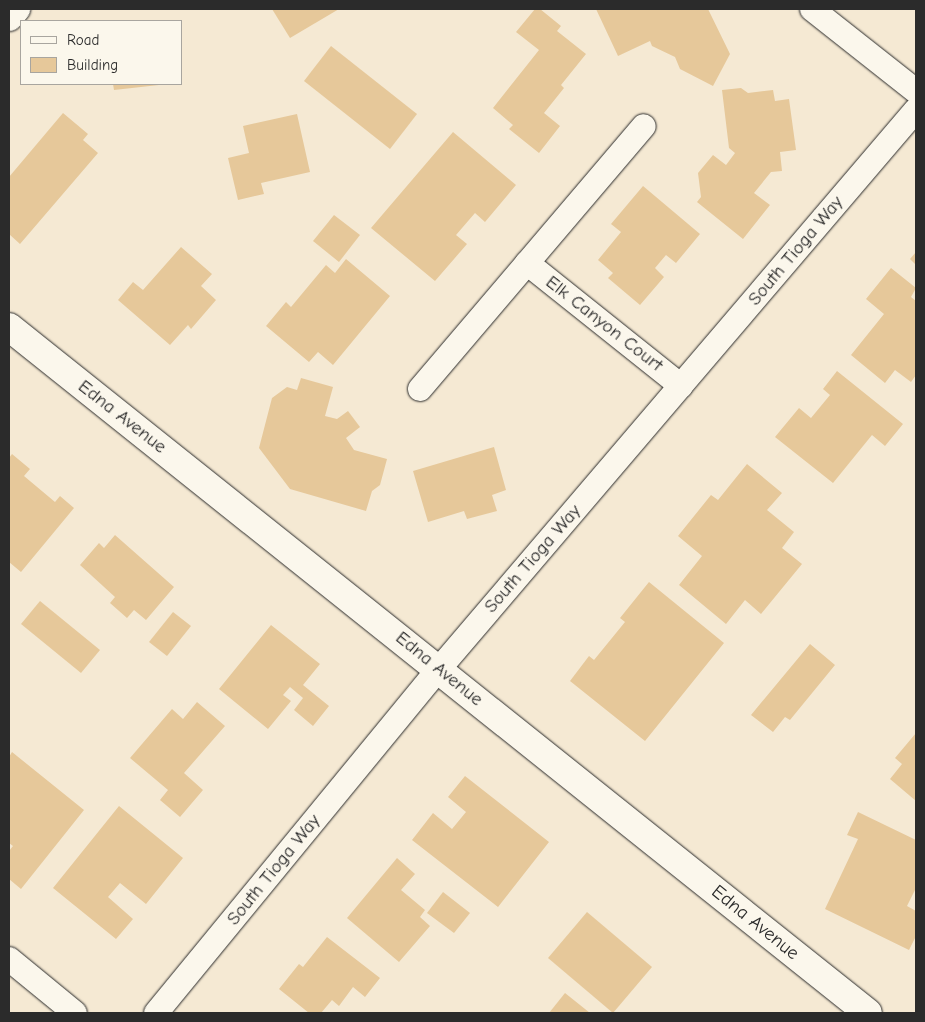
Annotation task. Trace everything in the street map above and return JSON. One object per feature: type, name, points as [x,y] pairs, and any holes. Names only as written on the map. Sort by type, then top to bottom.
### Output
[{"type":"street","points":[[9,17],[16,9]]},
{"type":"street","points":[[812,9],[916,91]]},
{"type":"street","name":"South Tioga Way","points":[[156,1013],[439,669],[916,110]]},
{"type":"street","name":"Elk Canyon Court","points":[[420,390],[644,126]]},
{"type":"street","name":"Elk Canyon Court","points":[[527,263],[681,386]]},
{"type":"street","name":"Edna Avenue","points":[[9,327],[868,1013]]},
{"type":"street","points":[[9,959],[75,1013]]},
{"type":"building","points":[[272,9],[339,9],[290,38]]},
{"type":"building","points":[[535,9],[540,9],[561,26],[557,31],[586,54],[561,85],[564,88],[544,113],[560,126],[539,153],[509,129],[513,125],[493,108],[539,50],[516,32]]},
{"type":"building","points":[[596,9],[708,9],[730,54],[713,86],[680,69],[675,57],[652,46],[650,41],[618,56]]},
{"type":"building","points":[[331,46],[417,114],[390,149],[304,81]]},
{"type":"building","points":[[113,85],[159,85],[114,90]]},
{"type":"building","points":[[741,88],[748,93],[773,90],[775,101],[789,99],[796,150],[780,152],[782,171],[771,172],[754,193],[770,205],[743,239],[697,202],[701,197],[698,173],[713,155],[726,165],[735,153],[729,148],[722,90]]},
{"type":"building","points":[[63,113],[88,134],[83,140],[98,153],[20,244],[9,234],[9,177]]},
{"type":"building","points":[[297,114],[310,172],[261,183],[264,194],[238,200],[228,158],[249,153],[243,126]]},
{"type":"building","points":[[453,132],[516,185],[485,222],[475,213],[456,235],[467,244],[435,281],[371,228]]},
{"type":"building","points":[[643,186],[700,234],[676,263],[666,255],[655,268],[664,277],[640,305],[608,278],[613,273],[598,260],[621,232],[611,224]]},
{"type":"building","points":[[334,215],[360,235],[339,262],[313,241]]},
{"type":"building","points":[[181,247],[212,274],[201,286],[216,300],[191,329],[188,325],[170,345],[118,300],[133,282],[143,290]]},
{"type":"building","points":[[916,252],[916,265],[910,259]]},
{"type":"building","points":[[346,259],[390,296],[333,365],[318,352],[309,362],[266,326],[286,302],[291,307],[326,265],[335,273]]},
{"type":"building","points":[[891,268],[916,288],[911,297],[916,301],[916,375],[911,382],[895,370],[885,383],[851,355],[884,314],[866,299]]},
{"type":"building","points":[[837,371],[903,424],[885,446],[872,435],[833,483],[775,437],[799,408],[811,418],[830,395],[823,389]]},
{"type":"building","points":[[301,378],[333,387],[325,416],[337,419],[348,411],[360,427],[346,438],[354,450],[387,459],[380,485],[372,491],[366,511],[290,489],[259,448],[272,398],[287,387],[297,390]]},
{"type":"building","points":[[494,447],[506,490],[492,495],[497,511],[467,519],[464,511],[428,522],[413,471]]},
{"type":"building","points":[[12,454],[30,469],[24,476],[55,502],[60,496],[74,508],[21,572],[9,562],[9,458]]},
{"type":"building","points":[[747,464],[782,493],[767,510],[794,532],[782,548],[802,564],[761,614],[745,600],[726,624],[679,585],[702,556],[678,536],[711,495],[718,500]]},
{"type":"building","points":[[115,535],[174,587],[146,620],[134,610],[127,618],[110,603],[115,597],[80,565],[99,543],[104,548]]},
{"type":"building","points":[[649,582],[724,643],[645,741],[570,681],[589,656],[594,660],[625,622],[620,618]]},
{"type":"building","points":[[40,601],[100,650],[81,673],[21,624]]},
{"type":"building","points":[[173,612],[191,626],[167,656],[149,642]]},
{"type":"building","points":[[271,625],[320,664],[303,685],[329,706],[313,726],[294,710],[303,698],[290,687],[283,695],[291,701],[268,729],[219,689]]},
{"type":"building","points":[[810,644],[835,665],[790,720],[785,717],[773,732],[751,715]]},
{"type":"building","points":[[197,702],[225,726],[184,773],[203,790],[180,817],[160,800],[168,790],[130,758],[172,709],[183,719]]},
{"type":"building","points":[[916,733],[916,801],[890,779],[902,764],[895,758]]},
{"type":"building","points":[[12,752],[84,810],[21,889],[9,879],[9,851],[13,846],[9,843],[9,757]]},
{"type":"building","points":[[465,776],[549,842],[498,907],[412,840],[433,813],[452,829],[466,812],[448,797]]},
{"type":"building","points":[[119,806],[183,858],[146,904],[120,883],[108,897],[133,919],[116,939],[53,888]]},
{"type":"building","points":[[858,812],[916,840],[916,888],[907,906],[916,911],[916,936],[909,950],[825,909],[858,839],[847,835]]},
{"type":"building","points":[[397,858],[415,874],[401,890],[425,910],[420,917],[430,926],[399,962],[347,918]]},
{"type":"building","points":[[443,892],[470,913],[454,933],[427,913]]},
{"type":"building","points":[[587,912],[652,967],[613,1013],[548,958]]},
{"type":"building","points":[[327,937],[380,978],[365,997],[353,987],[339,1006],[332,1000],[321,1013],[309,1013],[279,989],[299,964],[303,967]]},
{"type":"building","points":[[565,993],[590,1013],[549,1013]]}]
